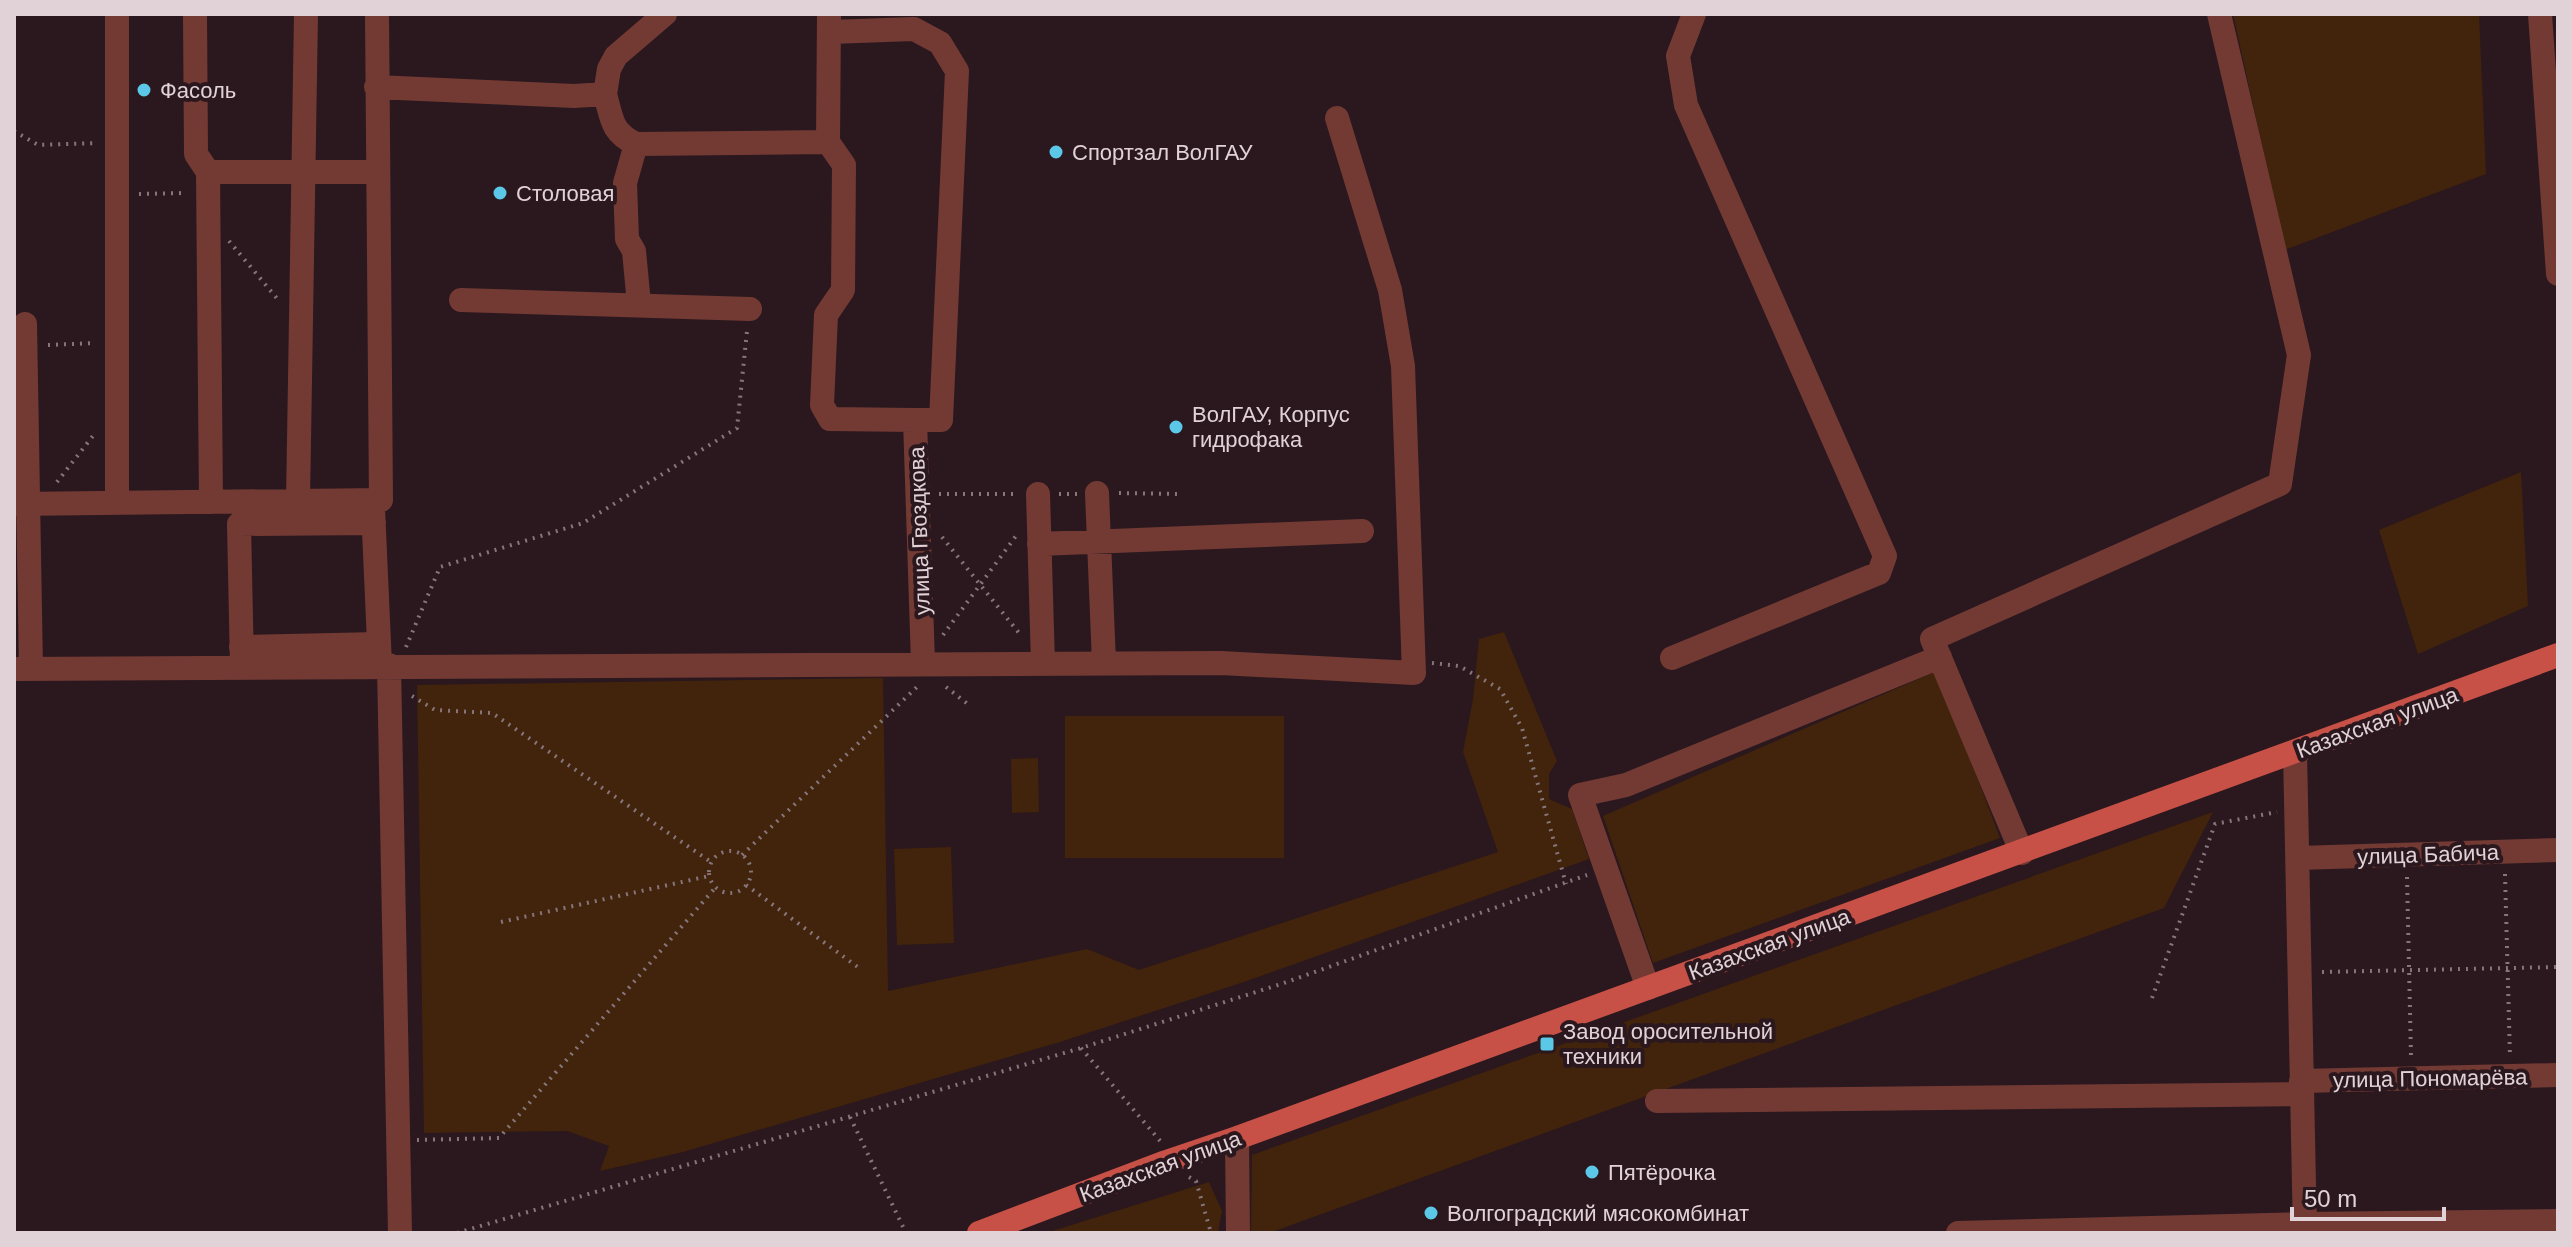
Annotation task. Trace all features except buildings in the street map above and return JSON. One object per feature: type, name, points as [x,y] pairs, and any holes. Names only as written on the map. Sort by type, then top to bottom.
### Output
[{"type":"main road","name":"Казахская улица","points":[[979,1233],[2558,655]]},
{"type":"street","points":[[117,14],[117,503]]},
{"type":"street","points":[[195,14],[196,154],[208,193],[211,502]]},
{"type":"street","points":[[298,501],[306,14]]},
{"type":"street","points":[[377,14],[381,500],[374,511],[387,664],[400,1233]]},
{"type":"street","points":[[665,14],[616,56],[609,69],[605,94],[615,128],[623,138],[636,144],[828,142]]},
{"type":"street","points":[[1672,658],[1879,573],[1885,556],[1686,105],[1678,56],[1694,14]]},
{"type":"street","points":[[2022,853],[1932,639],[2280,484],[2299,355],[2219,14]]},
{"type":"street","points":[[2540,14],[2558,274]]},
{"type":"street","points":[[829,23],[914,29],[940,43],[957,71],[941,420],[915,420]]},
{"type":"street","name":"улица Гвоздкова","points":[[829,23],[828,142],[844,165],[843,290],[826,315],[822,405],[830,419],[915,420],[926,670]]},
{"type":"street","points":[[376,87],[574,96],[605,94]]},
{"type":"street","points":[[25,335],[27,504],[22,669],[241,657],[387,664],[926,670],[1043,663],[1414,667],[1403,366],[1390,290],[1337,118]]},
{"type":"street","points":[[636,144],[625,183],[627,239],[634,251],[639,304]]},
{"type":"street","points":[[208,193],[302,172],[377,172]]},
{"type":"street","points":[[461,300],[750,309]]},
{"type":"street","points":[[1097,493],[1104,663]]},
{"type":"street","points":[[1038,500],[1043,663]]},
{"type":"street","points":[[27,504],[298,501],[374,511]]},
{"type":"street","points":[[241,657],[239,524],[374,511]]},
{"type":"street","points":[[1039,544],[1362,531]]},
{"type":"street","points":[[1648,988],[1580,795],[1626,785],[1940,657]]},
{"type":"street","points":[[2295,752],[2304,1228]]},
{"type":"street","name":"улица Бабича","points":[[2298,858],[2558,850]]},
{"type":"street","name":"улица Пономарёва","points":[[1657,1101],[2301,1088],[2411,1079],[2558,1075]]},
{"type":"street","points":[[1237,1138],[1238,1233]]},
{"type":"street","points":[[1958,1233],[2558,1221]]},
{"type":"path","points":[[14,131],[38,145],[117,143]]},
{"type":"path","points":[[117,194],[208,193],[300,326]]},
{"type":"path","points":[[711,862],[492,713],[435,710],[387,664],[440,567],[583,523],[737,428],[750,309]]},
{"type":"path","points":[[25,335],[117,343]]},
{"type":"path","points":[[27,504],[117,405]]},
{"type":"path","points":[[742,855],[926,670],[1038,500]]},
{"type":"path","points":[[917,506],[1043,663]]},
{"type":"path","points":[[1414,667],[1459,666],[1500,689],[1522,728],[1566,884]]},
{"type":"path","points":[[2152,998],[2215,824],[2295,808]]},
{"type":"path","points":[[2504,851],[2511,1076]]},
{"type":"path","points":[[722,853],[742,855],[747,859],[751,873],[746,885],[741,890],[728,893],[715,888],[709,876],[711,862],[722,853]]},
{"type":"path","points":[[2407,855],[2411,1079]]},
{"type":"path","points":[[457,1233],[1081,1048],[1281,984],[1606,868]]},
{"type":"path","points":[[501,922],[709,876]]},
{"type":"path","points":[[746,885],[859,968]]},
{"type":"path","points":[[399,1141],[499,1138],[715,888]]},
{"type":"path","points":[[2300,972],[2558,967]]},
{"type":"path","points":[[1081,1048],[1162,1143],[1166,1162],[1196,1181],[1211,1233]]},
{"type":"path","points":[[850,1117],[906,1233]]},
{"type":"shaded area","points":[[2233,14],[2479,14],[2486,174],[2285,250]]},
{"type":"shaded area","points":[[2521,472],[2528,606],[2418,654],[2379,530]]},
{"type":"shaded area","points":[[1504,632],[1557,761],[1549,774],[1549,799],[1572,809],[1589,859],[1244,982],[1060,1042],[683,1152],[600,1171],[609,1146],[567,1131],[424,1133],[417,685],[883,678],[888,991],[1087,949],[1139,970],[1498,852],[1463,752],[1473,699],[1479,639]]},
{"type":"shaded area","points":[[1937,671],[2000,838],[1653,963],[1603,816]]},
{"type":"shaded area","points":[[1065,716],[1284,716],[1284,858],[1065,858]]},
{"type":"shaded area","points":[[1038,758],[1039,812],[1012,813],[1011,759]]},
{"type":"shaded area","points":[[2213,812],[2164,908],[1269,1233],[1251,1233],[1252,1155]]},
{"type":"shaded area","points":[[951,847],[954,943],[897,945],[894,849]]},
{"type":"shaded area","points":[[1209,1182],[1222,1211],[1218,1233],[1046,1233]]},
{"type":"place","name":"Фасоль","points":[[144,90]]},
{"type":"place","name":"Спортзал ВолГАУ","points":[[1056,152]]},
{"type":"place","name":"Столовая","points":[[500,193]]},
{"type":"place","name":"ВолГАУ, Корпус гидрофака","points":[[1176,427]]},
{"type":"place","name":"Завод оросительной техники","points":[[1547,1044]]},
{"type":"place","name":"Пятёрочка","points":[[1592,1172]]},
{"type":"place","name":"Волгоградский мясокомбинат","points":[[1431,1213]]}]
